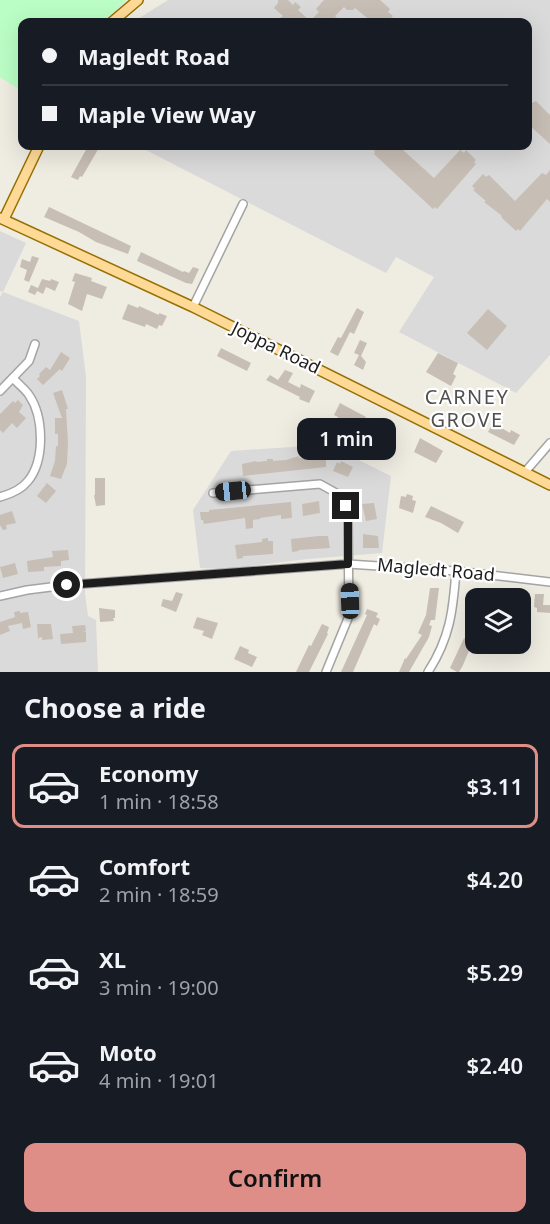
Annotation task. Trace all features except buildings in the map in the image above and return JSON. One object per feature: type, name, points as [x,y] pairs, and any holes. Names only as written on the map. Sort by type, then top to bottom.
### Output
[{"type":"main road","points":[[117,18],[138,0]]},
{"type":"main road","points":[[2,219],[37,150]]},
{"type":"main road","name":"Joppa Road","points":[[2,219],[193,307],[550,485]]},
{"type":"street","points":[[193,307],[243,204]]},
{"type":"street","points":[[0,390],[28,361],[35,344]]},
{"type":"street","points":[[0,497],[17,491],[29,481],[36,468],[39,454],[39,421],[35,408],[29,395],[13,378]]},
{"type":"street","points":[[525,472],[550,443]]},
{"type":"street","points":[[213,493],[314,483],[327,486],[338,494],[348,511],[349,616],[326,672]]},
{"type":"street","name":"Magledt Road","points":[[0,596],[67,585],[348,564],[456,571],[550,582]]},
{"type":"street","points":[[428,672],[440,652],[449,629],[456,571]]},
{"type":"shaded area","points":[[168,0],[550,0],[550,355],[516,393],[399,332],[434,277],[396,257],[386,273],[146,150],[532,150],[532,18],[139,18]]},
{"type":"shaded area","points":[[0,231],[26,243],[3,292],[0,291]]},
{"type":"shaded area","points":[[3,292],[79,321],[86,377],[85,594],[88,616],[96,620],[98,672],[0,672],[0,297]]},
{"type":"shaded area","points":[[318,440],[391,476],[382,553],[225,569],[200,568],[193,510],[231,451],[306,446]]},
{"type":"green space","points":[[0,0],[127,0],[107,18],[18,18],[18,88],[0,77]]},
{"type":"district","name":"CARNEY GROVE","points":[[467,408]]},
{"type":"route","points":[[67,585],[348,564],[348,511],[346,506]]}]
